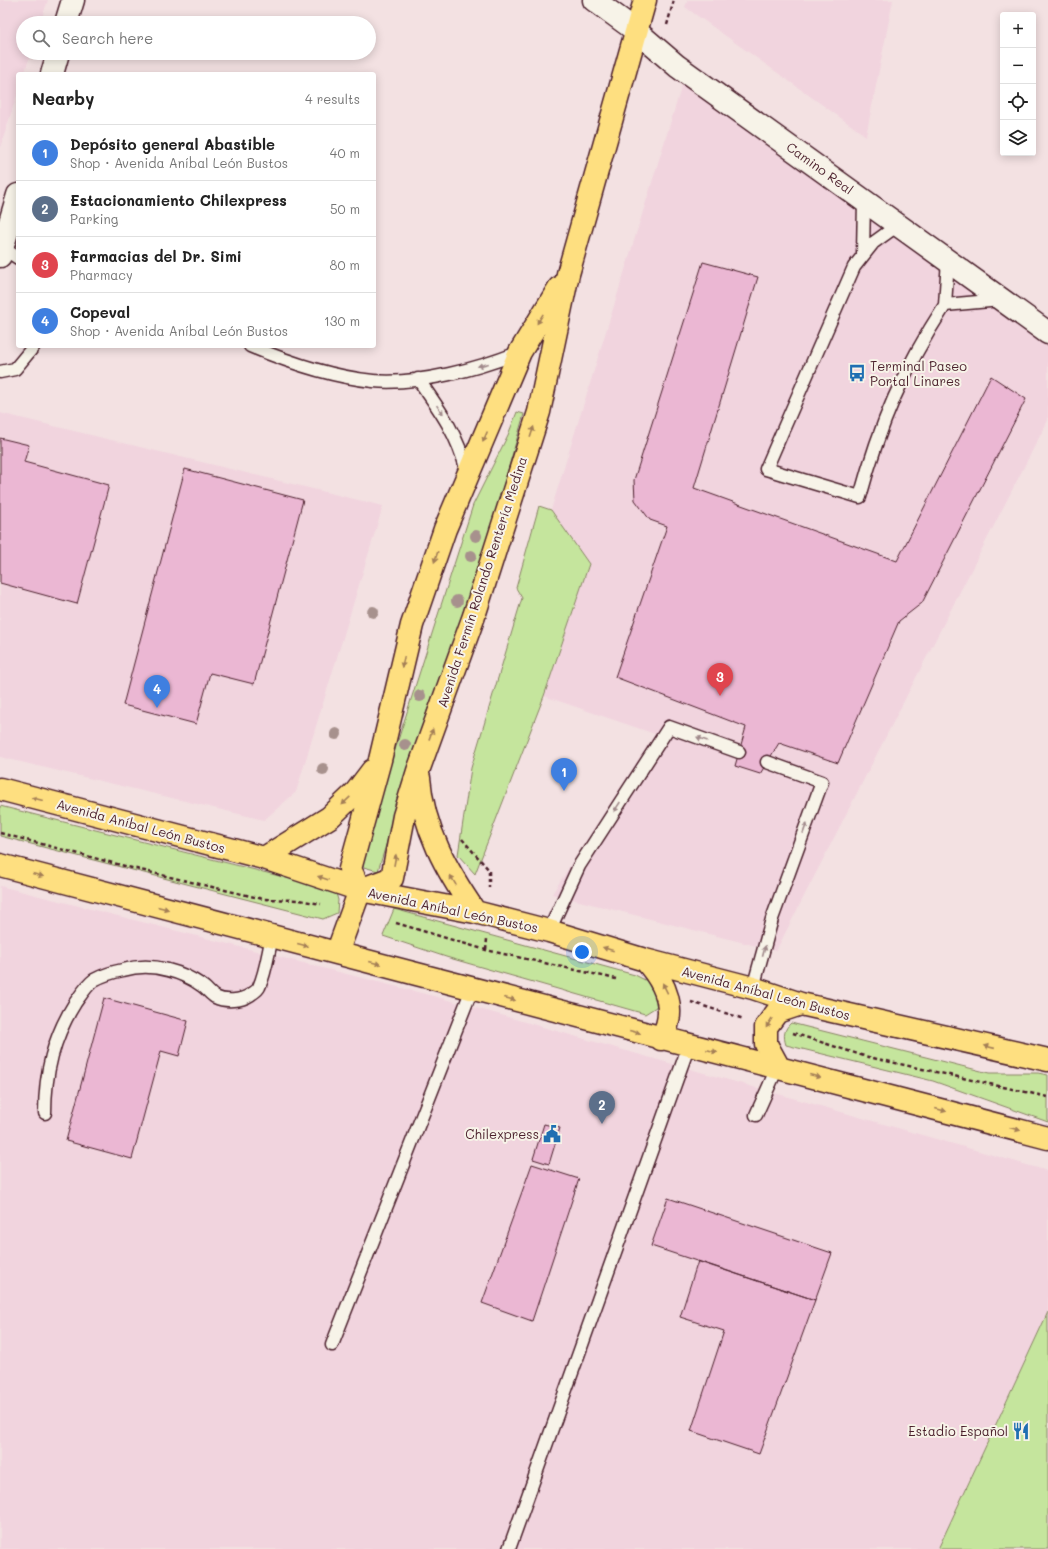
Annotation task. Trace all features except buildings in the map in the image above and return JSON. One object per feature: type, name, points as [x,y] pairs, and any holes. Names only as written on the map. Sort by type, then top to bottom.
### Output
[{"type":"main road","name":"Avenida Fermín Rolando Rentería Medina","points":[[568,274],[520,352],[446,529],[412,624],[380,760],[350,869],[360,890],[392,878],[402,823],[418,771],[474,616],[539,412],[568,274],[644,0]]},
{"type":"main road","points":[[264,858],[330,817],[356,792],[380,760]]},
{"type":"main road","points":[[418,771],[424,814],[440,856],[454,882],[475,912]]},
{"type":"main road","name":"Avenida Aníbal León Bustos","points":[[0,789],[264,858],[360,890],[475,912],[549,931],[645,960],[753,988],[801,1004],[1048,1060]]},
{"type":"main road","points":[[0,865],[661,1039],[778,1066],[1048,1138]]},
{"type":"main road","points":[[337,953],[360,890]]},
{"type":"main road","points":[[645,960],[658,975],[668,994],[668,1027],[661,1039]]},
{"type":"main road","points":[[778,1066],[766,1044],[766,1027],[777,1012],[801,1004]]},
{"type":"street","points":[[68,16],[73,0]]},
{"type":"street","name":"Camino Real","points":[[594,0],[635,30],[660,53],[1048,333]]},
{"type":"street","points":[[53,72],[56,60]]},
{"type":"street","points":[[7,254],[16,206]]},
{"type":"lane","points":[[863,254],[864,200]]},
{"type":"lane","points":[[898,225],[879,238],[863,254],[847,280],[766,469],[860,498],[871,456],[885,416],[923,339],[945,305],[948,260]]},
{"type":"lane","points":[[945,305],[1003,300]]},
{"type":"lane","points":[[0,372],[15,369],[32,348]]},
{"type":"lane","points":[[255,348],[295,363],[374,381],[418,379],[488,364],[520,352]]},
{"type":"lane","points":[[418,379],[443,414],[453,432],[463,458],[468,477]]},
{"type":"lane","points":[[549,931],[579,866],[669,727],[739,752]]},
{"type":"lane","points":[[753,988],[772,919],[822,782],[767,762]]},
{"type":"lane","points":[[46,1113],[46,1088],[49,1063],[56,1040],[66,1017],[93,980],[123,970],[148,967],[166,970],[184,976],[201,985],[216,997],[227,1000],[239,999],[250,996],[259,988],[272,937]]},
{"type":"lane","points":[[332,1345],[472,989]]},
{"type":"lane","points":[[509,1549],[689,1045]]},
{"type":"lane","points":[[756,1115],[778,1066]]},
{"type":"path","points":[[0,833],[132,868],[256,897],[299,900],[353,911]]},
{"type":"path","points":[[395,923],[486,950],[622,980]]},
{"type":"path","points":[[668,994],[766,1027],[790,1032],[864,1056],[1048,1097]]},
{"type":"shaded area","points":[[0,0],[48,0],[42,16],[16,16],[16,60],[29,60],[25,72],[16,72],[16,98],[0,148]]},
{"type":"shaded area","points":[[688,0],[893,0],[866,136],[685,7]]},
{"type":"shaded area","points":[[682,85],[1048,344],[1048,420],[776,951],[552,894],[655,734],[544,696],[589,564],[551,510]]},
{"type":"shaded area","points":[[0,413],[383,506],[296,792],[264,820],[0,757]]},
{"type":"shaded area","points":[[0,886],[441,998],[1048,1171],[1048,1312],[938,1549],[0,1549]]},
{"type":"green space","points":[[517,412],[524,414],[468,609],[427,711],[378,871],[360,866],[379,800],[473,505],[508,435]]},
{"type":"green space","points":[[539,506],[551,510],[589,564],[544,696],[475,874],[458,855],[471,768],[522,598],[516,588]]},
{"type":"green space","points":[[0,806],[335,890],[338,900],[337,913],[323,919],[0,836]]},
{"type":"green space","points":[[394,909],[635,975],[655,985],[660,996],[656,1007],[645,1014],[446,957],[383,936]]},
{"type":"green space","points":[[791,1023],[989,1073],[1038,1073],[1048,1075],[1048,1122],[933,1081],[786,1045],[785,1033]]},
{"type":"green space","name":"Estadio Español","points":[[1048,1312],[1048,1549],[938,1549]]},
{"type":"place","name":"Terminal Paseo Portal Linares","points":[[857,373]]},
{"type":"place","name":"Farmacias del Dr. Simi","points":[[720,696]]},
{"type":"place","name":"Copeval","points":[[157,708]]},
{"type":"place","name":"Depósito general Abastible","points":[[564,791]]},
{"type":"place","name":"Estacionamiento Chilexpress","points":[[602,1124]]},
{"type":"place","name":"Chilexpress","points":[[552,1134]]},
{"type":"place","name":"Estadio Español","points":[[1021,1431]]}]
